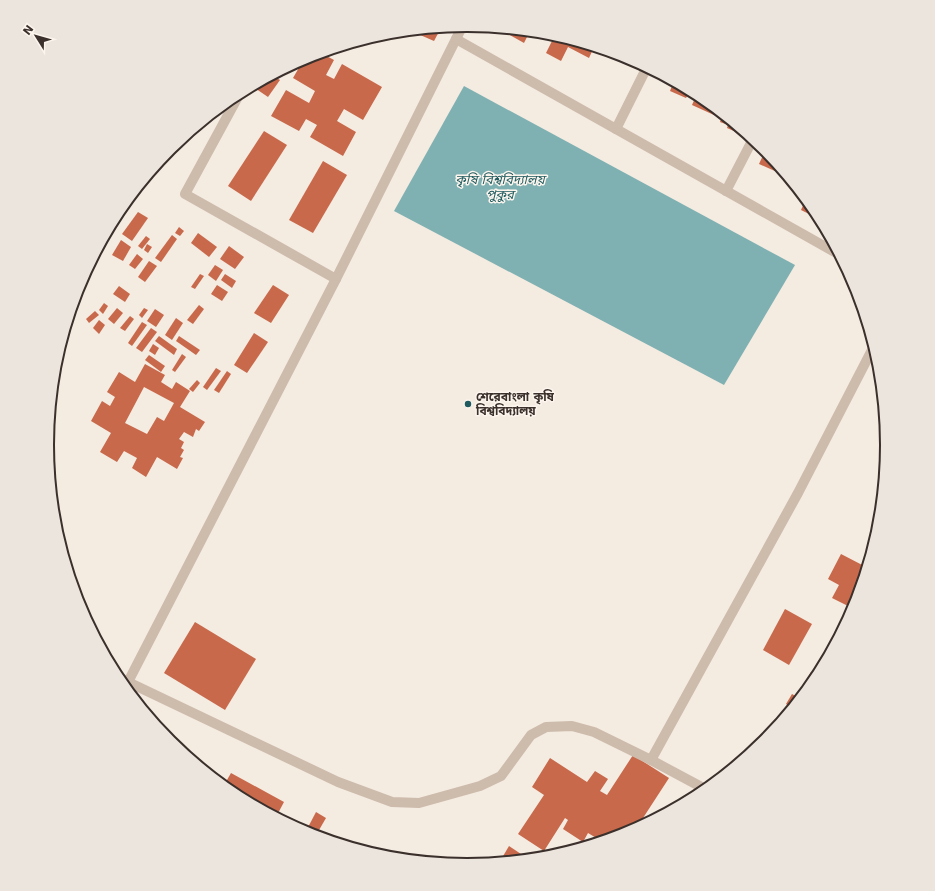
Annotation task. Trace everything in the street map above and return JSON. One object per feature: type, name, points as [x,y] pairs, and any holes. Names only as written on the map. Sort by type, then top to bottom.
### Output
[{"type":"street","points":[[129,682],[336,279],[460,32]]},
{"type":"street","points":[[456,39],[832,250]]},
{"type":"street","points":[[616,130],[644,72]]},
{"type":"street","points":[[233,105],[185,194],[336,279]]},
{"type":"street","points":[[726,191],[750,144]]},
{"type":"street","points":[[651,760],[798,493],[870,353]]},
{"type":"street","points":[[133,688],[338,782],[392,802],[418,803],[480,786],[494,780],[501,776],[531,735],[546,727],[572,726],[594,732],[701,787]]},
{"type":"water","name":"কৃষি বিশ্ববিদ্যালয় পুকুর","points":[[464,86],[795,265],[724,385],[394,211]]},
{"type":"building","points":[[438,33],[434,41],[421,35]]},
{"type":"building","points":[[509,35],[527,37],[524,43]]},
{"type":"building","points":[[552,41],[592,51],[589,58],[568,47],[561,61],[546,53]]},
{"type":"building","points":[[328,57],[334,60],[326,75],[334,79],[342,64],[382,87],[363,120],[344,109],[337,121],[356,132],[343,156],[310,137],[317,125],[306,119],[299,131],[271,116],[286,90],[309,103],[315,91],[293,78],[299,68]]},
{"type":"building","points":[[278,79],[280,80],[268,97],[257,90]]},
{"type":"building","points":[[672,86],[687,96],[686,98],[670,91]]},
{"type":"building","points":[[694,100],[715,114],[714,115],[692,105]]},
{"type":"building","points":[[721,119],[737,132],[727,128],[728,125],[720,122]]},
{"type":"building","points":[[264,131],[287,145],[251,201],[228,186]]},
{"type":"building","points":[[763,156],[777,172],[759,164]]},
{"type":"building","points":[[323,161],[347,175],[313,233],[289,220]]},
{"type":"building","points":[[803,205],[810,214],[801,210]]},
{"type":"building","points":[[138,212],[148,218],[132,241],[122,234]]},
{"type":"building","points":[[179,227],[184,231],[180,236],[175,233]]},
{"type":"building","points":[[198,233],[217,247],[209,257],[191,243]]},
{"type":"building","points":[[172,235],[177,239],[161,262],[155,258]]},
{"type":"building","points":[[146,236],[150,239],[142,249],[138,246]]},
{"type":"building","points":[[121,240],[131,247],[123,261],[112,255]]},
{"type":"building","points":[[147,244],[152,247],[148,253],[144,250]]},
{"type":"building","points":[[229,246],[244,257],[235,269],[220,259]]},
{"type":"building","points":[[137,254],[143,259],[135,269],[129,265]]},
{"type":"building","points":[[149,261],[157,266],[145,282],[138,277]]},
{"type":"building","points":[[215,265],[223,270],[216,281],[208,275]]},
{"type":"building","points":[[200,274],[204,276],[195,289],[191,287]]},
{"type":"building","points":[[225,274],[236,281],[232,288],[221,280]]},
{"type":"building","points":[[217,285],[228,292],[222,301],[211,294]]},
{"type":"building","points":[[273,285],[289,295],[271,323],[254,313]]},
{"type":"building","points":[[119,286],[130,294],[125,302],[113,294]]},
{"type":"building","points":[[104,303],[108,306],[103,314],[99,310]]},
{"type":"building","points":[[199,305],[204,309],[193,324],[187,320]]},
{"type":"building","points":[[117,308],[123,313],[114,324],[108,319]]},
{"type":"building","points":[[144,308],[148,310],[142,318],[139,315]]},
{"type":"building","points":[[155,309],[164,315],[156,327],[147,321]]},
{"type":"building","points":[[95,311],[99,315],[89,323],[86,319]]},
{"type":"building","points":[[130,316],[134,319],[125,331],[120,328]]},
{"type":"building","points":[[176,318],[183,323],[172,340],[165,335]]},
{"type":"building","points":[[99,320],[105,325],[99,334],[93,328]]},
{"type":"building","points":[[142,322],[147,325],[132,346],[128,343]]},
{"type":"building","points":[[151,328],[157,332],[142,352],[136,348]]},
{"type":"building","points":[[254,333],[268,342],[247,373],[234,365]]},
{"type":"building","points":[[159,336],[177,349],[174,355],[155,341]]},
{"type":"building","points":[[179,336],[200,350],[196,355],[176,341]]},
{"type":"building","points":[[153,344],[159,348],[155,355],[149,351]]},
{"type":"building","points":[[182,354],[186,357],[175,372],[172,370]]},
{"type":"building","points":[[149,355],[165,366],[161,372],[145,360]]},
{"type":"building","points":[[145,364],[165,375],[161,382],[172,389],[176,382],[190,391],[180,407],[205,422],[199,431],[196,429],[193,437],[184,432],[179,439],[184,442],[181,448],[184,450],[180,457],[183,458],[177,469],[157,457],[146,477],[132,468],[137,458],[124,451],[117,462],[100,452],[111,433],[91,421],[102,401],[110,406],[115,397],[107,392],[119,372],[135,382]],"holes":[[[144,387],[174,403],[164,421],[157,417],[147,434],[125,423]]]},
{"type":"building","points":[[216,368],[221,371],[207,390],[203,387]]},
{"type":"building","points":[[227,371],[231,374],[219,393],[214,390]]},
{"type":"building","points":[[197,380],[200,383],[193,392],[189,389]]},
{"type":"building","points":[[841,554],[863,565],[849,606],[832,598],[839,585],[828,579]]},
{"type":"building","points":[[785,609],[812,624],[789,665],[763,650]]},
{"type":"building","points":[[195,622],[256,659],[225,710],[164,673]]},
{"type":"building","points":[[811,672],[812,673],[802,688]]},
{"type":"building","points":[[792,694],[796,696],[788,706],[786,704]]},
{"type":"building","points":[[633,755],[669,778],[643,818],[644,819],[626,828],[597,838],[588,833],[583,842],[563,829],[568,820],[565,818],[544,851],[518,834],[544,795],[532,787],[550,758],[587,782],[595,771],[608,779],[600,791],[607,795]]},
{"type":"building","points":[[231,773],[284,802],[278,813],[261,804],[226,781]]},
{"type":"building","points":[[316,812],[326,818],[318,831],[308,827]]},
{"type":"building","points":[[509,846],[522,855],[521,855],[502,857]]},
{"type":"place","name":"শেরেবাংলা কৃষি বিশ্ববিদ্যালয়","points":[[468,404]]}]
